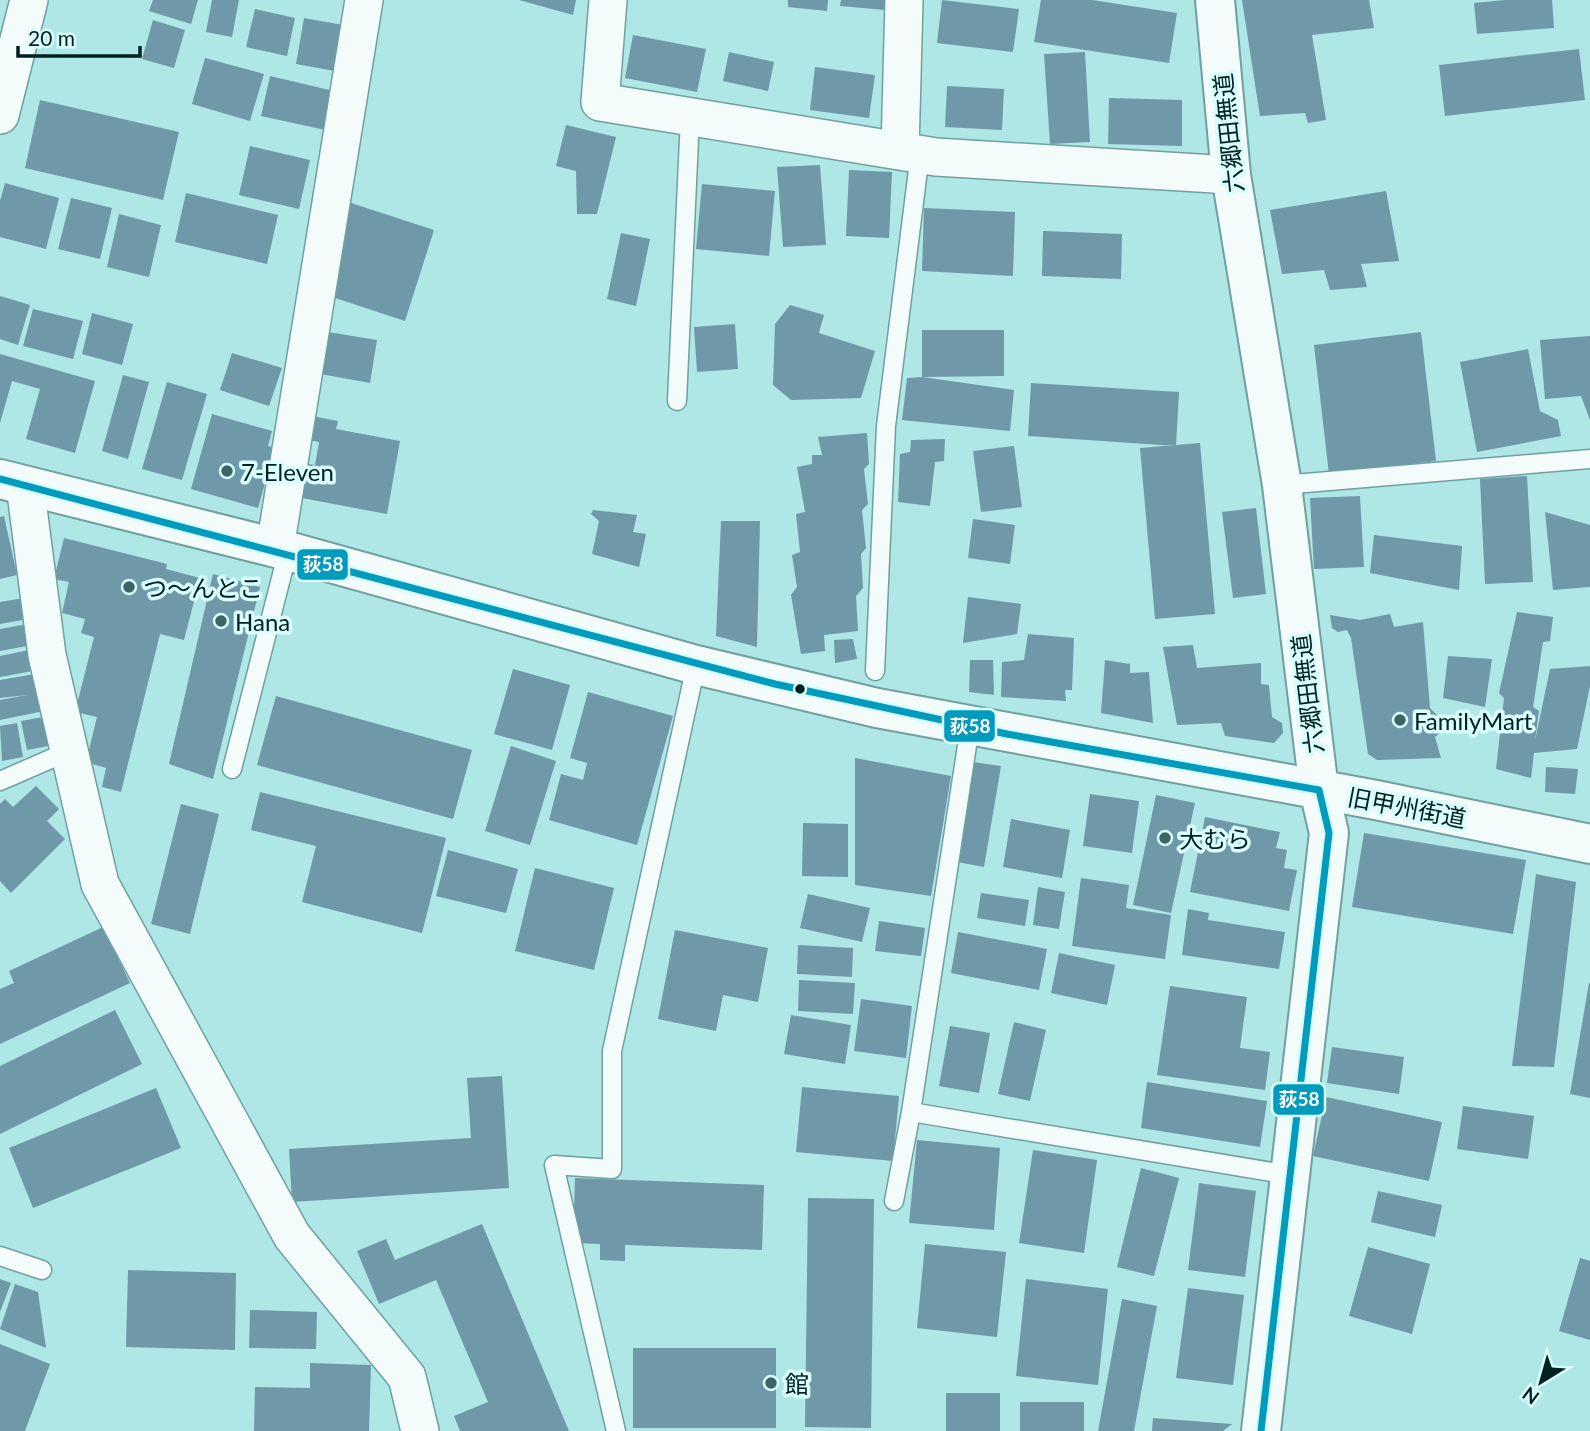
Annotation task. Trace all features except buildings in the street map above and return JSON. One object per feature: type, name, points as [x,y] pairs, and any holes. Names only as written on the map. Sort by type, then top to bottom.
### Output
[{"type":"street","points":[[281,550],[364,0]]},
{"type":"street","points":[[608,0],[600,102],[910,152],[1231,175]]},
{"type":"street","points":[[904,0],[910,152]]},
{"type":"street","name":"六郷田無道","points":[[1215,0],[1231,175],[1282,485],[1319,790],[1329,833],[1261,1431]]},
{"type":"street","points":[[0,115],[18,8]]},
{"type":"street","points":[[13,482],[47,655],[100,884],[292,1236],[407,1377],[419,1431]]},
{"type":"street","name":"旧甲州街道","points":[[13,482],[281,550],[696,665],[877,708],[1319,790],[1590,844]]},
{"type":"lane","points":[[677,401],[690,117]]},
{"type":"lane","points":[[875,671],[886,426],[910,152]]},
{"type":"lane","points":[[1282,485],[1590,459]]},
{"type":"lane","points":[[232,769],[281,550]]},
{"type":"lane","points":[[616,1431],[554,1166],[612,1169],[612,1051],[696,665]]},
{"type":"lane","points":[[894,1201],[911,1112],[970,726]]},
{"type":"lane","points":[[0,781],[69,751]]},
{"type":"lane","points":[[911,1112],[1290,1175]]},
{"type":"lane","points":[[0,1256],[41,1270]]},
{"type":"transit line","name":"荻58","points":[[0,479],[775,684],[1007,734],[1319,790],[1329,833],[1261,1431]]},
{"type":"place","name":"7-Eleven","points":[[227,471]]},
{"type":"place","name":"つ～んとこ","points":[[129,587]]},
{"type":"place","name":"Hana","points":[[221,621]]},
{"type":"place","name":"FamilyMart","points":[[1400,720]]},
{"type":"place","name":"大むら","points":[[1165,838]]},
{"type":"place","name":"館","points":[[771,1383]]}]
